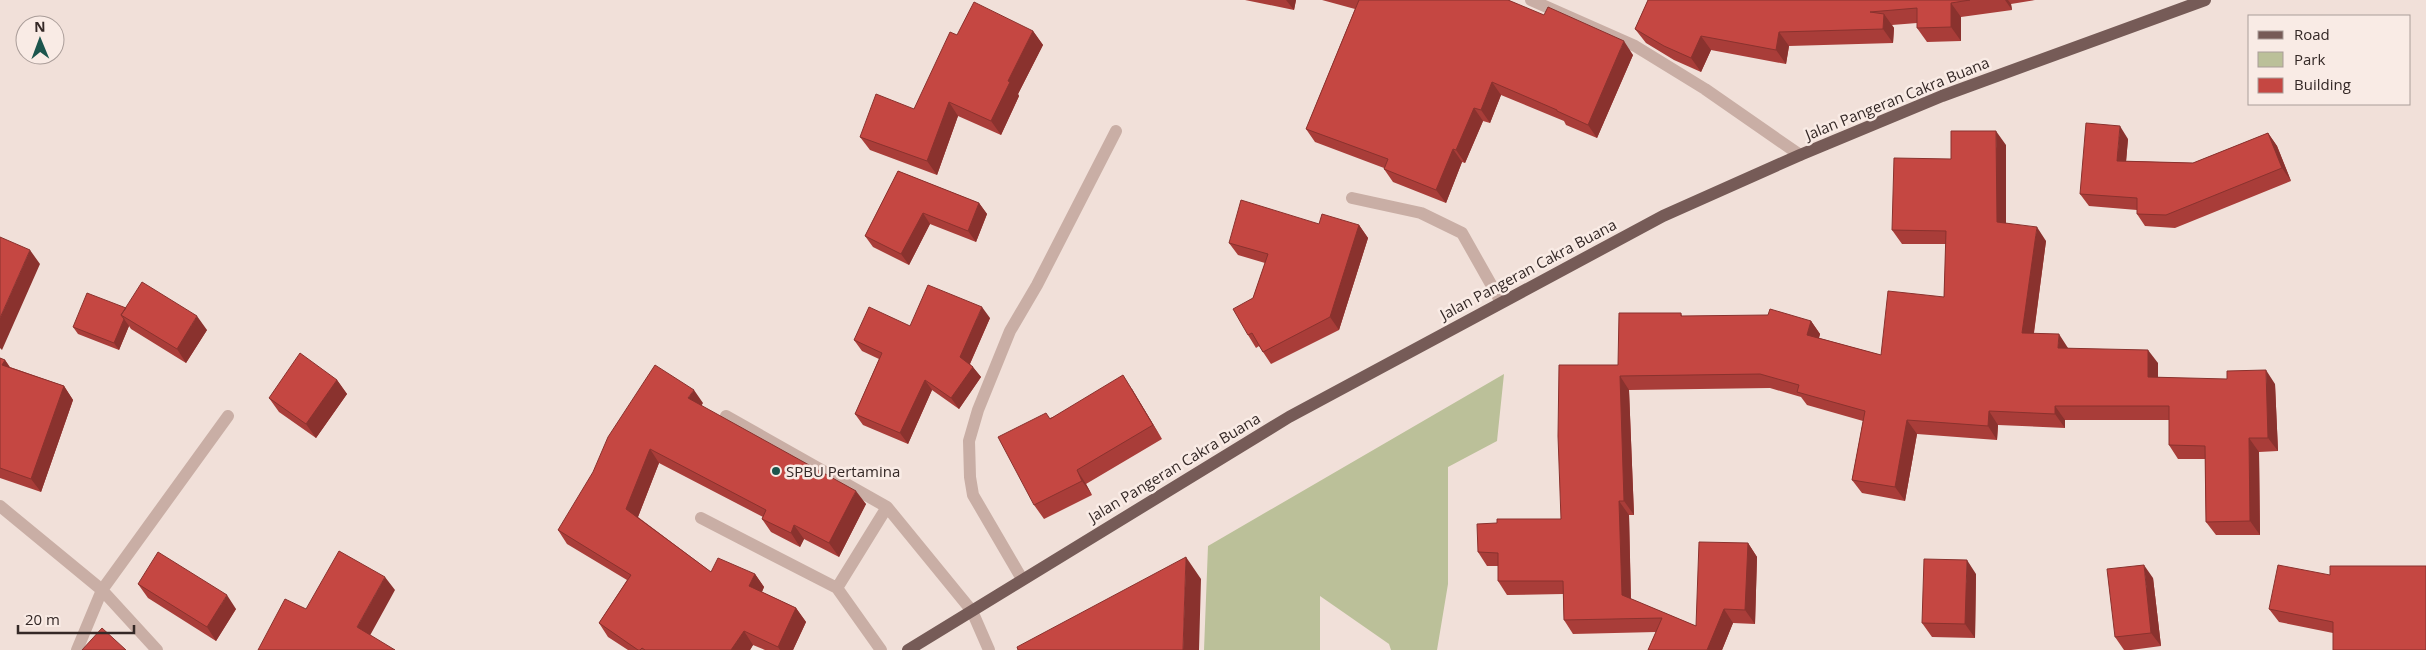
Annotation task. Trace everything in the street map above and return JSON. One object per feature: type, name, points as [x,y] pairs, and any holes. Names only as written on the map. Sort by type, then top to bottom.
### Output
[{"type":"main road","name":"Jalan Pangeran Cakra Buana","points":[[908,650],[1289,417],[1663,216],[1800,155],[1942,96],[2205,0]]},
{"type":"street","points":[[1531,0],[1635,46],[1705,89],[1800,155]]},
{"type":"street","points":[[1022,579],[973,495],[970,477],[969,441],[978,410],[1010,331],[1041,277],[1116,131]]},
{"type":"street","points":[[1352,198],[1421,213],[1462,233],[1501,302]]},
{"type":"street","points":[[77,650],[102,590],[228,416]]},
{"type":"street","points":[[726,416],[887,507],[972,611],[989,650]]},
{"type":"street","points":[[0,506],[102,590],[157,650]]},
{"type":"street","points":[[837,588],[887,507]]},
{"type":"street","points":[[701,518],[837,588],[881,650]]},
{"type":"green space","points":[[1504,374],[1497,441],[1448,467],[1448,584],[1437,650],[1391,650],[1389,644],[1320,596],[1320,650],[1204,650],[1208,546]]},
{"type":"building","points":[[1359,0],[1508,0],[1544,15],[1548,7],[1624,41],[1588,125],[1492,82],[1481,110],[1474,108],[1456,150],[1453,149],[1436,190],[1384,169],[1388,159],[1306,129]]},
{"type":"building","points":[[1648,0],[1970,0],[1951,3],[1951,27],[1917,28],[1917,8],[1870,12],[1884,14],[1883,29],[1779,32],[1776,50],[1701,36],[1691,58],[1664,46],[1635,29]]},
{"type":"building","points":[[974,2],[1033,31],[1008,81],[1010,82],[991,121],[949,102],[927,161],[860,137],[876,94],[914,109],[950,32],[957,35]]},
{"type":"building","points":[[2086,123],[2120,126],[2117,161],[2193,163],[2268,133],[2282,168],[2166,215],[2137,214],[2137,198],[2080,194]]},
{"type":"building","points":[[1951,131],[1996,131],[1997,222],[2037,227],[2022,333],[2059,334],[2058,348],[2148,350],[2148,377],[2227,379],[2227,371],[2266,370],[2268,438],[2249,438],[2250,521],[2206,522],[2205,446],[2169,445],[2169,406],[2055,406],[2055,414],[1989,411],[1988,426],[1907,420],[1895,487],[1852,480],[1865,411],[1797,392],[1799,385],[1760,374],[1620,376],[1624,501],[1619,501],[1622,595],[1696,626],[1699,542],[1748,543],[1745,610],[1724,609],[1707,650],[1648,650],[1662,618],[1564,620],[1563,581],[1498,581],[1498,553],[1478,552],[1477,524],[1497,523],[1497,519],[1561,519],[1558,436],[1559,365],[1618,365],[1619,313],[1681,313],[1681,316],[1768,315],[1770,309],[1811,321],[1807,335],[1881,355],[1888,291],[1944,297],[1946,231],[1892,230],[1894,158],[1951,159]]},
{"type":"building","points":[[898,171],[979,203],[968,231],[923,213],[901,254],[865,236]]},
{"type":"building","points":[[1241,200],[1319,224],[1322,214],[1359,225],[1330,317],[1263,352],[1252,333],[1248,335],[1233,309],[1253,298],[1268,254],[1229,243]]},
{"type":"building","points":[[0,237],[30,250],[0,318]]},
{"type":"building","points":[[142,282],[197,316],[177,349],[121,315]]},
{"type":"building","points":[[928,285],[982,307],[960,357],[973,367],[951,398],[925,380],[900,433],[855,414],[882,353],[854,340],[869,307],[910,326]]},
{"type":"building","points":[[87,293],[126,308],[121,315],[124,319],[114,343],[73,327]]},
{"type":"building","points":[[300,353],[337,380],[306,424],[269,398]]},
{"type":"building","points":[[0,358],[5,360],[2,365],[64,386],[31,479],[0,468]]},
{"type":"building","points":[[655,365],[694,390],[688,398],[856,491],[829,543],[794,525],[791,533],[762,519],[766,510],[650,449],[626,509],[711,572],[718,558],[755,574],[749,586],[796,608],[778,647],[744,631],[731,650],[645,650],[642,648],[638,650],[599,623],[631,575],[558,530],[593,472],[608,437]]},
{"type":"building","points":[[1123,375],[1153,425],[1077,470],[1082,481],[1034,505],[998,437],[1046,413],[1050,419]]},
{"type":"building","points":[[339,551],[385,577],[357,627],[395,650],[258,650],[285,599],[306,609]]},
{"type":"building","points":[[158,552],[227,595],[207,627],[138,584]]},
{"type":"building","points":[[1186,557],[1183,650],[1018,650],[1017,647]]},
{"type":"building","points":[[1924,559],[1967,560],[1965,624],[1922,623]]},
{"type":"building","points":[[2144,565],[2151,633],[2115,637],[2107,569]]},
{"type":"building","points":[[2278,565],[2330,575],[2330,566],[2426,566],[2426,650],[2333,650],[2333,622],[2269,609]]},
{"type":"building","points":[[102,628],[126,650],[82,650]]},
{"type":"place","name":"SPBU Pertamina","points":[[776,471]]}]
